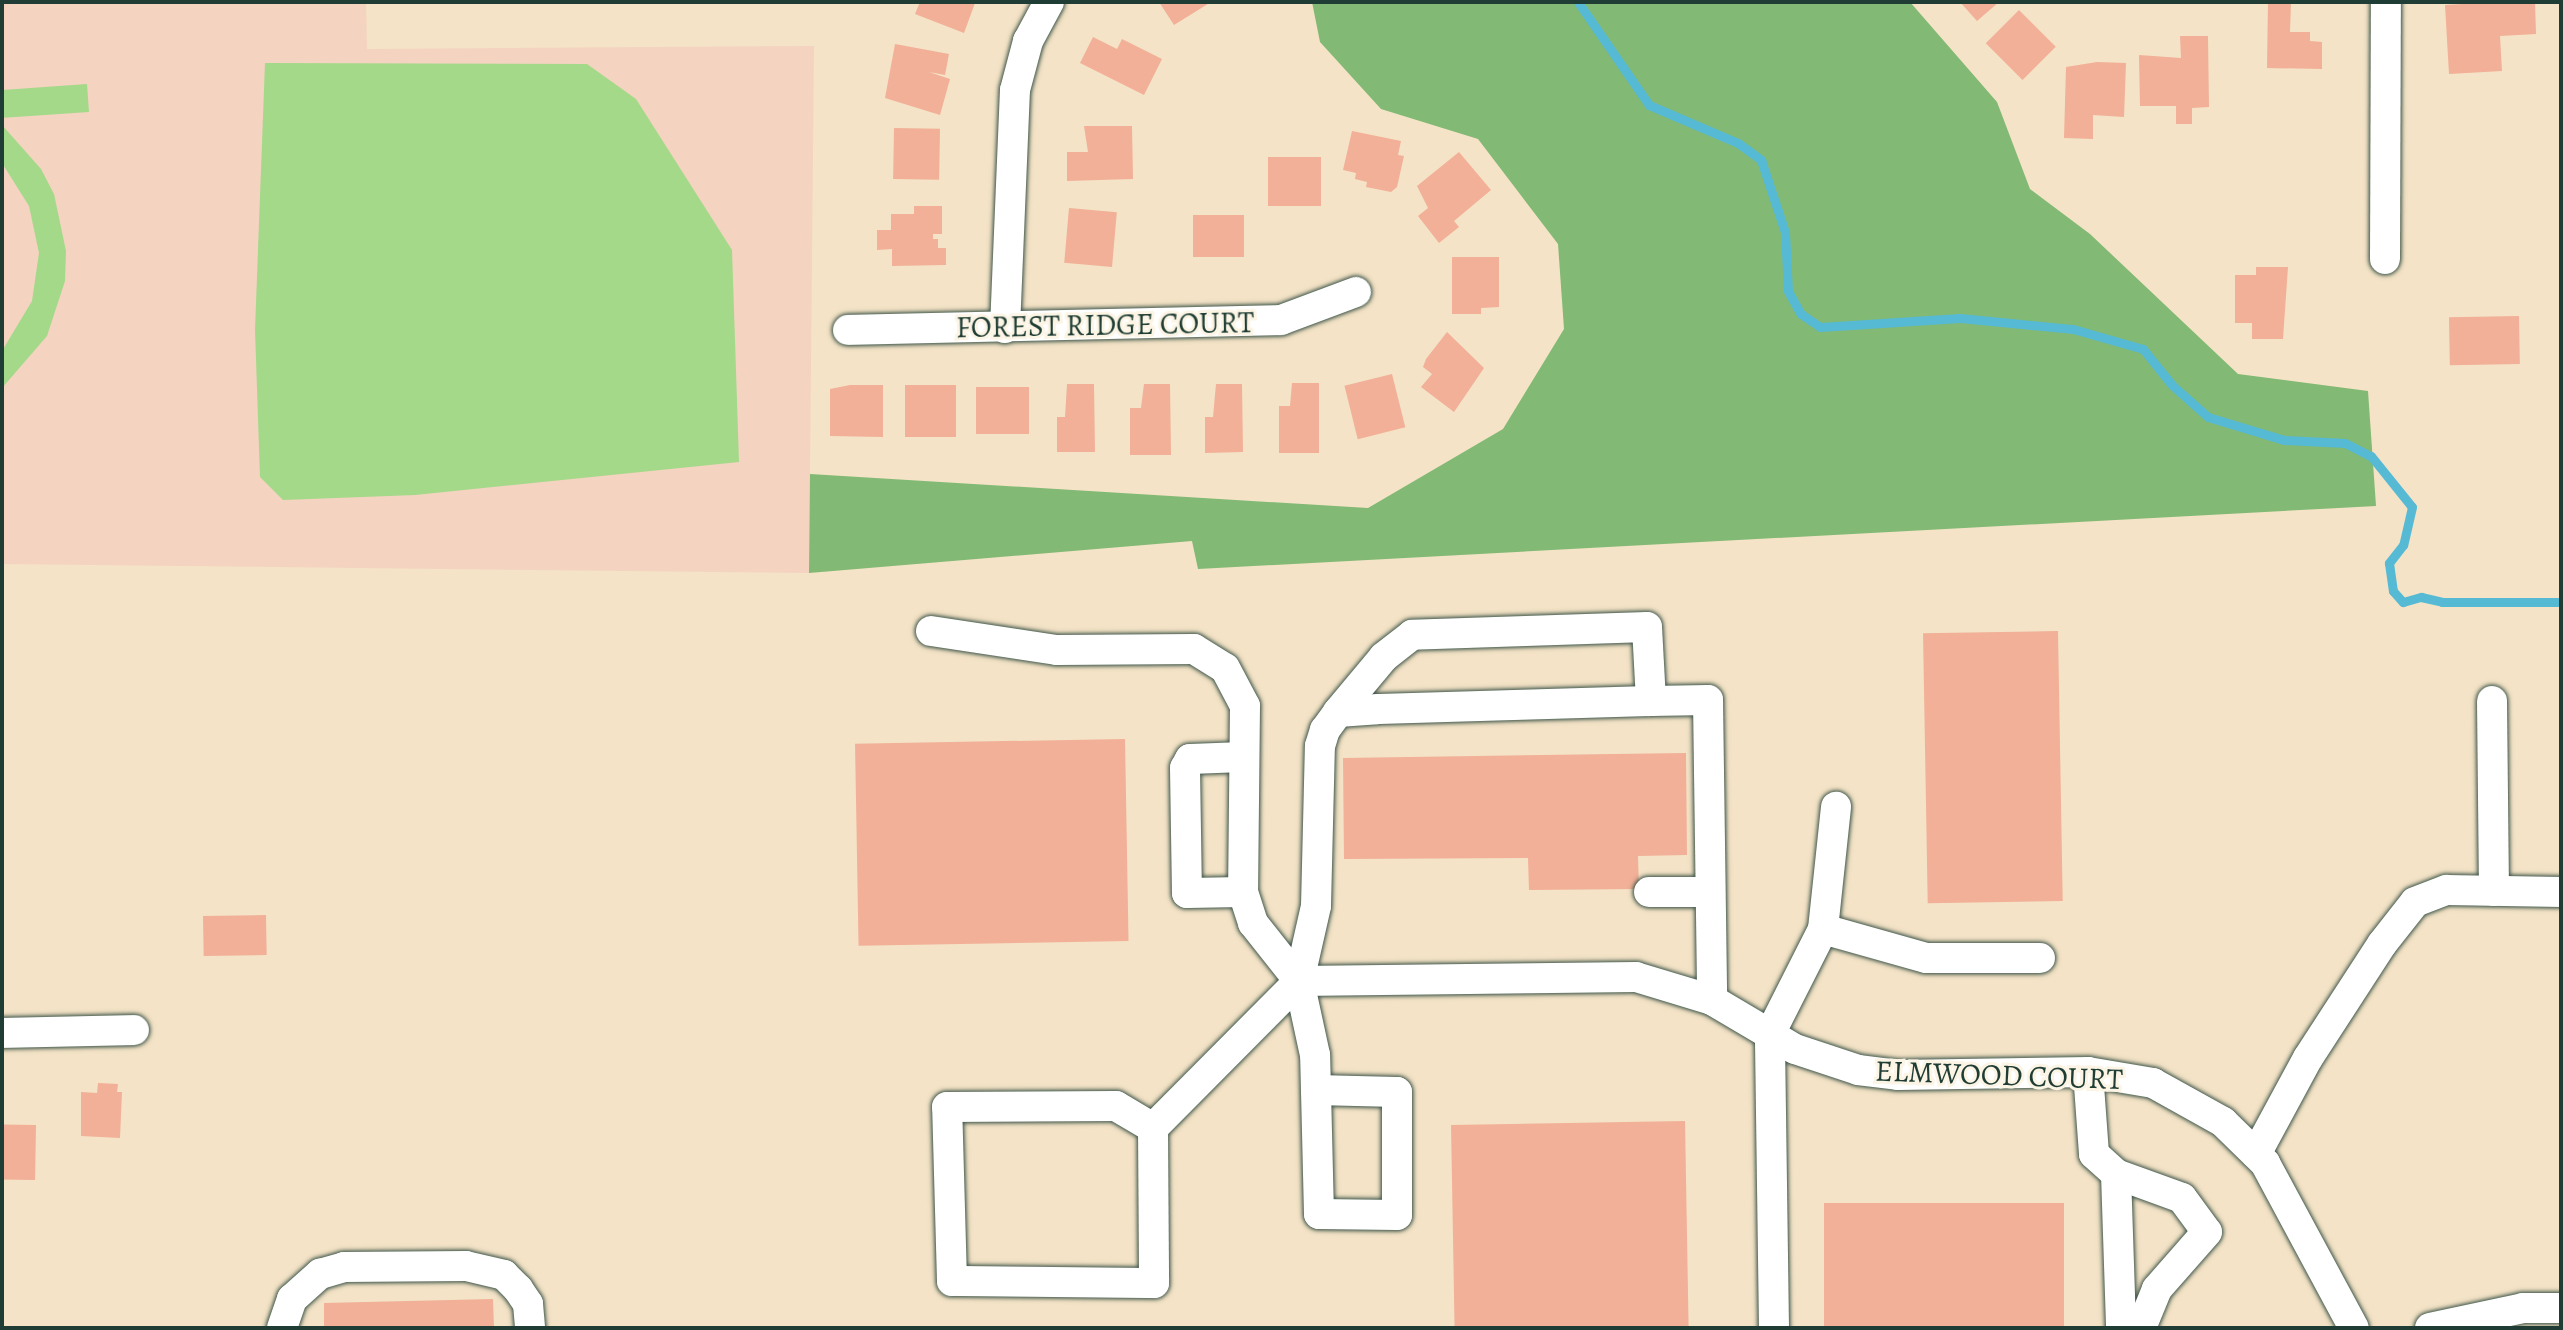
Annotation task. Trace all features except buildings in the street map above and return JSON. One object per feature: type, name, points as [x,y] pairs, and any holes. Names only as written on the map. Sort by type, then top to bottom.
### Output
[{"type":"street","points":[[1005,328],[1015,90],[1028,41],[1049,2]]},
{"type":"street","points":[[2385,259],[2386,2]]},
{"type":"street","name":"FOREST RIDGE COURT","points":[[848,330],[1281,320],[1356,292]]},
{"type":"street","points":[[1316,1090],[1397,1092],[1397,1215],[1319,1214],[1315,1055],[1299,981],[1316,906],[1320,746],[1338,712],[1384,657],[1412,635],[1647,627],[1651,701]]},
{"type":"street","points":[[931,631],[1057,650],[1194,649],[1211,655],[1242,695],[1243,892],[1253,923],[1299,981]]},
{"type":"street","points":[[1338,712],[1708,700],[1712,1000]]},
{"type":"street","points":[[2492,701],[2494,891]]},
{"type":"street","points":[[1243,757],[1190,759],[1185,768],[1187,893],[1243,892]]},
{"type":"street","points":[[1774,1328],[1770,1034],[1823,929],[1836,807]]},
{"type":"street","points":[[2256,1154],[2308,1058],[2415,902],[2447,890],[2561,892]]},
{"type":"street","points":[[1649,892],[1710,892]]},
{"type":"street","points":[[1823,929],[1926,958],[2040,958]]},
{"type":"street","name":"ELMWOOD COURT","points":[[1299,981],[1609,975],[1662,982],[1712,1000],[1795,1049],[1871,1072],[2088,1072],[2153,1083],[2190,1099],[2223,1122],[2256,1154],[2282,1188],[2354,1328]]},
{"type":"street","points":[[1153,1128],[1116,1106],[947,1107],[952,1281],[1154,1283],[1153,1128],[1299,981]]},
{"type":"street","points":[[2,1033],[134,1030]]},
{"type":"street","points":[[2088,1072],[2094,1154],[2116,1174],[2182,1198],[2207,1232],[2157,1289],[2141,1328]]},
{"type":"street","points":[[2116,1174],[2121,1328]]},
{"type":"street","points":[[282,1328],[292,1299],[320,1274],[344,1267],[466,1266],[504,1275],[528,1304],[530,1328]]},
{"type":"street","points":[[2430,1328],[2523,1308],[2561,1308]]},
{"type":"shaded area","points":[[2,2],[366,2],[367,49],[814,46],[809,573],[2,564]]},
{"type":"green space","points":[[1312,2],[1910,2],[1997,102],[2030,189],[2090,234],[2238,374],[2368,391],[2376,506],[1198,569],[1192,541],[809,573],[810,474],[1368,508],[1503,429],[1564,329],[1558,244],[1478,139],[1381,109],[1320,42]]},
{"type":"green space","points":[[265,63],[587,64],[636,99],[732,250],[739,462],[415,495],[283,500],[260,477],[255,330]]},
{"type":"green space","points":[[87,84],[89,112],[4,118],[2,90]]},
{"type":"green space","points":[[2,125],[41,169],[54,194],[66,251],[65,281],[47,336],[2,388],[2,351],[32,301],[39,253],[29,206],[2,163]]},
{"type":"waterway","points":[[1578,2],[1649,105],[1738,143],[1761,160],[1785,232],[1788,291],[1801,314],[1820,327],[1960,318],[2073,329],[2143,349],[2172,385],[2208,417],[2284,440],[2345,443],[2371,456],[2412,507],[2403,545],[2389,563],[2393,591],[2403,602],[2421,597],[2442,602],[2561,602]]}]
